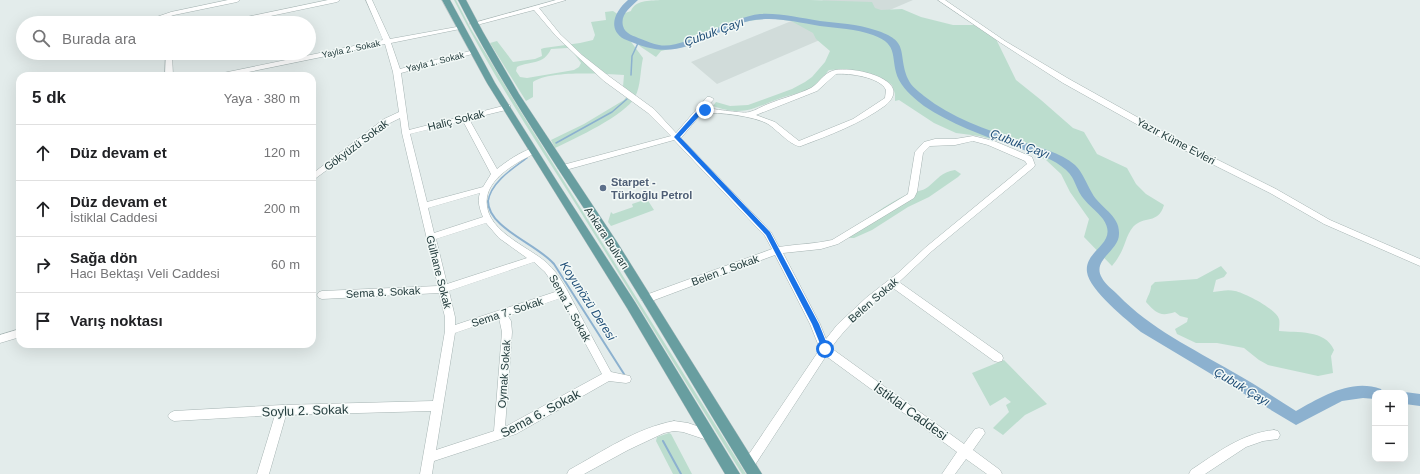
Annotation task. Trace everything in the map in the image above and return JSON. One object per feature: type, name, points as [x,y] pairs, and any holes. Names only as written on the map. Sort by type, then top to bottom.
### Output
[{"type":"main road","name":"Ankara Bulvarı","points":[[446,0],[474,52],[533,151],[631,305],[733,474]]},
{"type":"main road","name":"Ankara Bulvarı","points":[[462,0],[474,24],[562,168],[755,474]]},
{"type":"street","points":[[164,16],[237,0]]},
{"type":"street","points":[[261,16],[337,0]]},
{"type":"street","name":"Gülhane Sokak","points":[[369,0],[387,41],[397,72],[402,114],[450,317],[450,331],[426,474]]},
{"type":"street","points":[[474,24],[563,0]]},
{"type":"street","name":"Yazır Küme Evleri","points":[[941,0],[1003,42],[1066,81],[1172,140],[1273,191],[1327,222],[1420,263]]},
{"type":"street","points":[[535,7],[564,42],[607,79],[652,112],[763,228],[773,241],[777,252],[815,324],[825,349]]},
{"type":"street","name":"Yayla 2. Sokak","points":[[316,56],[460,27]]},
{"type":"street","name":"Yayla 1. Sokak","points":[[397,72],[474,52]]},
{"type":"street","points":[[168,60],[169,72]]},
{"type":"street","name":"Yayla 2. Sokak","points":[[237,72],[295,60]]},
{"type":"street","points":[[700,112],[714,111],[748,116],[770,122],[798,144],[830,132],[880,106],[890,96],[889,87],[883,82],[854,73],[837,72],[830,75],[815,89],[772,104],[748,116]]},
{"type":"street","points":[[562,168],[677,137],[710,100]]},
{"type":"street","name":"Haliç Sokak","points":[[406,132],[507,107]]},
{"type":"street","name":"Gökyüzü Sokak","points":[[316,175],[387,121],[402,114]]},
{"type":"street","points":[[465,118],[496,175]]},
{"type":"street","name":"Belen 1 Sokak","points":[[646,299],[777,252],[792,248],[821,246],[835,242],[911,196],[913,192],[919,152],[927,144],[932,142],[955,142],[968,138],[980,139],[1025,156],[1029,159],[1031,165]]},
{"type":"street","points":[[423,206],[484,189],[496,175],[512,162],[533,151]]},
{"type":"street","name":"Belen Sokak","points":[[749,464],[825,349],[851,318],[929,249],[1031,165]]},
{"type":"street","name":"Sema 1. Sokak","points":[[484,189],[483,206],[488,220],[502,236],[536,258],[555,278],[608,376]]},
{"type":"street","points":[[431,237],[488,220]]},
{"type":"street","name":"Sema 8. Sokak","points":[[322,295],[444,289],[536,258]]},
{"type":"street","points":[[892,282],[998,358]]},
{"type":"street","name":"Sema 7. Sokak","points":[[450,331],[564,293]]},
{"type":"street","name":"Oymak Sokak","points":[[499,436],[507,332],[506,321],[502,314]]},
{"type":"street","points":[[0,340],[16,334]]},
{"type":"street","name":"İstiklal Caddesi","points":[[825,349],[996,474]]},
{"type":"street","points":[[608,376],[626,379]]},
{"type":"street","name":"Sema 6. Sokak","points":[[428,458],[499,436],[608,376]]},
{"type":"street","name":"Soylu 2. Sokak","points":[[174,416],[282,410],[437,406]]},
{"type":"street","points":[[263,474],[282,410]]},
{"type":"street","points":[[573,474],[646,435],[667,427],[685,427],[710,436]]},
{"type":"street","points":[[948,474],[979,433]]},
{"type":"street","points":[[1195,474],[1251,440],[1265,435],[1274,435]]},
{"type":"shaded area","points":[[822,0],[913,0],[717,84],[691,62],[828,6]]},
{"type":"green space","points":[[454,0],[456,0],[471,29],[521,112],[746,474],[742,474],[512,103]]},
{"type":"green space","points":[[660,0],[810,0],[872,2],[875,8],[881,10],[902,9],[921,17],[953,25],[974,25],[996,39],[1016,80],[1073,128],[1084,132],[1097,154],[1127,168],[1136,184],[1146,194],[1164,205],[1158,215],[1154,218],[1137,223],[1133,227],[1121,252],[1112,266],[1084,237],[1089,219],[1070,192],[1061,174],[1046,160],[1012,144],[979,136],[956,133],[934,123],[899,100],[895,101],[895,94],[892,85],[878,77],[862,72],[829,70],[814,87],[755,108],[733,111],[713,106],[716,102],[730,106],[748,105],[792,89],[812,77],[825,62],[830,51],[816,39],[813,33],[791,21],[768,18],[737,23],[686,45],[661,51],[656,57],[641,47],[627,33],[629,39],[643,58],[635,97],[630,104],[611,119],[555,148],[551,140],[584,124],[624,100],[627,96],[623,87],[624,75],[563,74],[541,78],[533,82],[533,97],[526,101],[490,43],[497,41],[513,62],[535,59],[542,56],[541,49],[544,48],[593,40],[595,35],[591,22],[606,20],[605,12],[613,11],[619,15],[631,11],[633,7],[639,3]],"holes":[[[570,48],[581,63],[579,67],[574,70],[527,78],[520,77],[516,71],[517,67],[536,62],[544,58],[551,49]]]},
{"type":"green space","points":[[955,170],[961,174],[929,197],[908,207],[872,230],[854,238],[848,238],[846,233],[884,207],[908,194],[926,189],[943,174]]},
{"type":"green space","points":[[647,199],[654,210],[611,226],[608,222],[611,212],[613,214],[633,207],[632,204]]},
{"type":"green space","points":[[1221,266],[1227,273],[1224,277],[1216,280],[1213,292],[1232,290],[1240,292],[1260,302],[1277,315],[1279,319],[1279,331],[1310,333],[1324,338],[1330,343],[1334,350],[1331,356],[1333,373],[1318,376],[1268,365],[1244,348],[1217,343],[1196,343],[1177,334],[1175,329],[1187,322],[1188,318],[1180,316],[1175,312],[1166,314],[1159,313],[1146,302],[1151,286],[1155,282],[1197,279]]},
{"type":"green space","points":[[1004,360],[1047,404],[1025,415],[1003,435],[993,428],[1009,412],[1006,405],[1011,402],[1005,397],[990,406],[972,373]]},
{"type":"green space","points":[[669,433],[671,434],[692,474],[673,474],[656,441],[657,437]]},
{"type":"waterway","name":"Çubuk Çayı","points":[[634,0],[626,6],[618,19],[620,29],[627,37],[659,48],[683,45],[740,21],[768,17],[798,18],[812,22],[851,27],[870,31],[887,38],[892,41],[897,50],[901,72],[905,82],[913,92],[927,103],[970,126],[1059,159],[1073,170],[1082,183],[1087,195],[1108,217],[1114,231],[1113,239],[1098,256],[1094,263],[1093,271],[1096,281],[1128,314],[1146,328],[1230,377],[1296,419],[1333,398],[1352,393],[1372,393]]},
{"type":"waterway","name":"Koyunözü Deresi","points":[[631,75],[632,56],[639,41]]},
{"type":"waterway","name":"Koyunözü Deresi","points":[[556,143],[612,112],[627,99]]},
{"type":"waterway","name":"Koyunözü Deresi","points":[[488,202],[493,189],[498,182],[509,171],[527,158]]},
{"type":"waterway","name":"Koyunözü Deresi","points":[[488,202],[490,211],[504,228],[537,250],[554,264],[624,374]]},
{"type":"waterway","name":"Çubuk Çayı","points":[[1408,398],[1420,400]]},
{"type":"waterway","name":"Koyunözü Deresi","points":[[663,441],[681,474]]},
{"type":"place","name":"Starpet - Türkoğlu Petrol","points":[[603,188]]},
{"type":"route","points":[[705,110],[700,112],[677,137],[763,228],[773,241],[781,260],[815,324],[825,349]]}]
